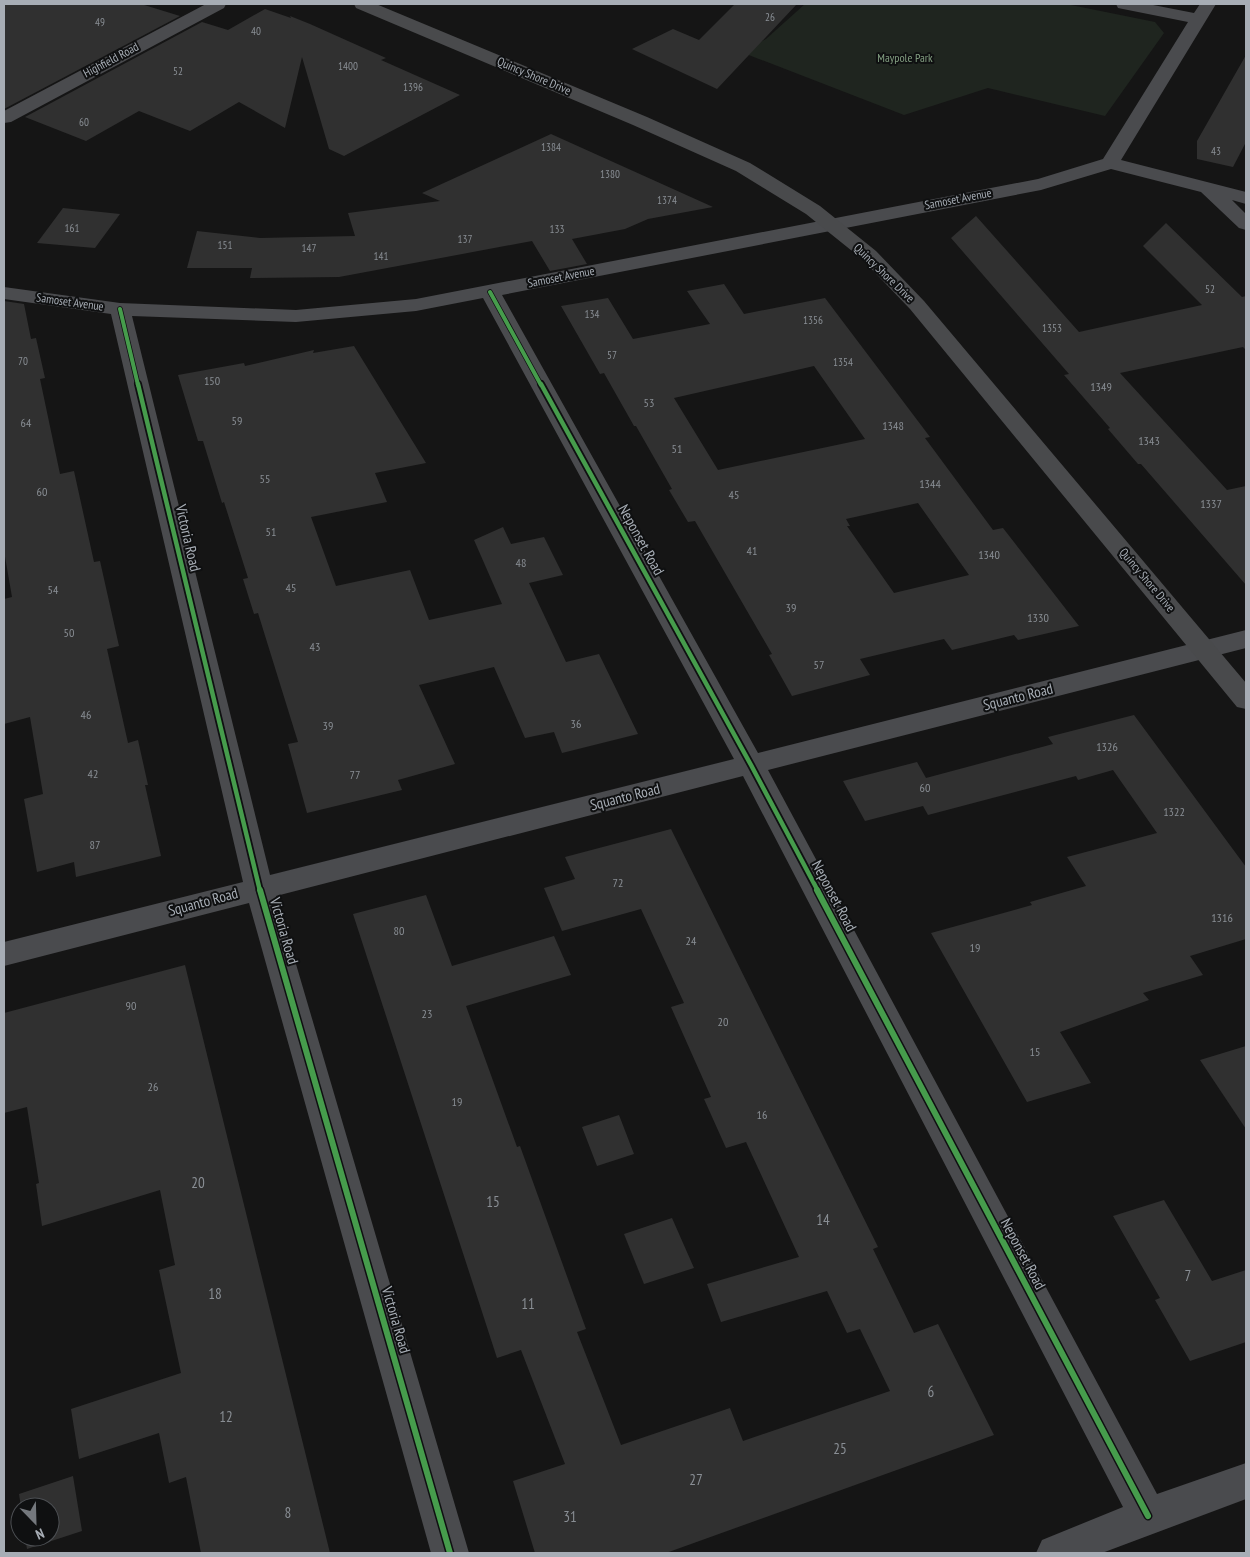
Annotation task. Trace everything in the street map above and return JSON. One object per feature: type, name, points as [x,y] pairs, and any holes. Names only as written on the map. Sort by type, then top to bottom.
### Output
[{"type":"main road","name":"Quincy Shore Drive","points":[[362,4],[631,117],[742,167],[813,210],[869,255],[917,305],[1246,700]]},
{"type":"street","name":"Highfield Road","points":[[4,118],[218,4]]},
{"type":"street","points":[[1124,4],[1198,19]]},
{"type":"street","points":[[1208,4],[1110,163],[1246,198]]},
{"type":"street","name":"Samoset Avenue","points":[[4,293],[120,309],[296,316],[416,306],[1041,184],[1110,163]]},
{"type":"street","points":[[1208,189],[1246,224]]},
{"type":"street","name":"Neponset Road","points":[[490,292],[751,765],[1148,1516]]},
{"type":"street","name":"Victoria Road","points":[[120,309],[259,888],[450,1553]]},
{"type":"street","name":"Squanto Road","points":[[4,954],[1246,639]]},
{"type":"street","points":[[1055,1553],[1148,1516],[1246,1481]]},
{"type":"green space","name":"Maypole Park","points":[[805,4],[1066,4],[1155,22],[1164,33],[1105,116],[988,88],[904,115],[741,52],[766,39]]},
{"type":"building","points":[[4,4],[141,4],[180,16],[4,109]]},
{"type":"building","points":[[735,4],[797,4],[717,89],[632,49],[673,29],[699,40]]},
{"type":"building","points":[[265,9],[310,24],[386,58],[381,60],[460,95],[344,156],[329,149],[302,57],[285,128],[239,102],[190,131],[139,111],[86,141],[25,117],[202,22],[228,30]]},
{"type":"building","points":[[1246,55],[1246,142],[1233,167],[1197,159],[1197,141]]},
{"type":"building","points":[[551,134],[713,207],[648,219],[625,229],[572,239],[587,264],[550,271],[532,241],[339,277],[250,278],[252,268],[187,268],[197,231],[260,238],[355,236],[348,213],[440,201],[422,193]]},
{"type":"building","points":[[63,208],[120,214],[95,248],[37,243]]},
{"type":"building","points":[[976,216],[1079,332],[1202,305],[1143,246],[1166,223],[1242,297],[1246,296],[1246,350],[1243,347],[1120,373],[1227,490],[1246,486],[1246,585],[1141,464],[1138,464],[1108,429],[1110,428],[1064,375],[1069,374],[951,238]]},
{"type":"building","points":[[724,284],[744,314],[825,298],[930,437],[925,438],[993,530],[1003,528],[1079,626],[1018,640],[1014,635],[952,650],[944,639],[860,659],[870,675],[792,696],[769,655],[772,654],[695,521],[688,522],[669,490],[672,489],[636,426],[634,426],[604,373],[600,374],[561,306],[608,298],[633,339],[710,324],[687,291]],"holes":[[[814,366],[865,439],[718,470],[674,398]],[[918,503],[969,575],[894,593],[847,526],[850,526],[846,519]]]},
{"type":"building","points":[[4,301],[24,304],[31,339],[36,338],[45,378],[40,379],[60,474],[74,471],[94,562],[100,561],[119,646],[107,649],[128,743],[138,740],[148,785],[145,785],[161,856],[76,877],[74,862],[37,872],[24,799],[43,794],[30,717],[4,724],[4,599],[12,597],[4,551]]},
{"type":"building","points":[[354,346],[426,463],[375,473],[387,502],[311,517],[336,586],[410,570],[429,620],[502,604],[474,540],[503,527],[511,544],[544,537],[563,575],[529,583],[566,662],[599,654],[638,734],[562,753],[554,732],[525,738],[494,667],[419,685],[455,764],[398,780],[402,790],[307,813],[288,744],[298,742],[258,613],[254,614],[243,579],[248,578],[224,502],[222,503],[203,441],[198,441],[178,375],[244,363],[245,366],[314,350],[313,353]]},
{"type":"building","points":[[1134,715],[1246,867],[1246,939],[1190,956],[1203,975],[1143,993],[1149,1000],[1060,1032],[1091,1083],[1027,1102],[931,933],[1032,905],[1030,902],[1086,886],[1067,857],[1157,833],[1113,770],[1078,780],[1076,776],[928,815],[923,806],[865,821],[843,781],[917,762],[926,778],[1053,744],[1048,737]]},
{"type":"building","points":[[671,829],[878,1247],[873,1249],[914,1333],[938,1324],[994,1435],[666,1553],[535,1553],[513,1481],[565,1464],[521,1350],[497,1358],[353,914],[426,895],[452,966],[554,936],[571,975],[466,1006],[517,1147],[520,1146],[586,1329],[577,1332],[621,1445],[730,1408],[743,1441],[890,1391],[860,1329],[847,1333],[827,1291],[721,1322],[707,1284],[799,1257],[746,1142],[726,1148],[704,1099],[711,1097],[671,1007],[684,1003],[641,909],[562,931],[544,888],[575,879],[565,857]]},
{"type":"building","points":[[185,965],[330,1553],[201,1553],[186,1477],[169,1483],[159,1433],[79,1459],[71,1409],[181,1373],[159,1270],[175,1265],[160,1190],[42,1226],[36,1184],[39,1183],[27,1107],[4,1113],[4,1013]]},
{"type":"building","points":[[1246,1046],[1246,1129],[1200,1060]]},
{"type":"building","points":[[619,1115],[634,1154],[597,1166],[582,1127]]},
{"type":"building","points":[[1164,1200],[1212,1281],[1246,1270],[1246,1342],[1190,1361],[1155,1300],[1160,1298],[1113,1216]]},
{"type":"building","points":[[672,1218],[694,1268],[644,1284],[624,1234]]},
{"type":"building","points":[[73,1476],[82,1531],[60,1538],[60,1497],[19,1497],[19,1494]]},
{"type":"cycle path","points":[[490,292],[751,765],[1148,1516]]},
{"type":"cycle path","points":[[120,309],[259,888],[450,1553]]}]
